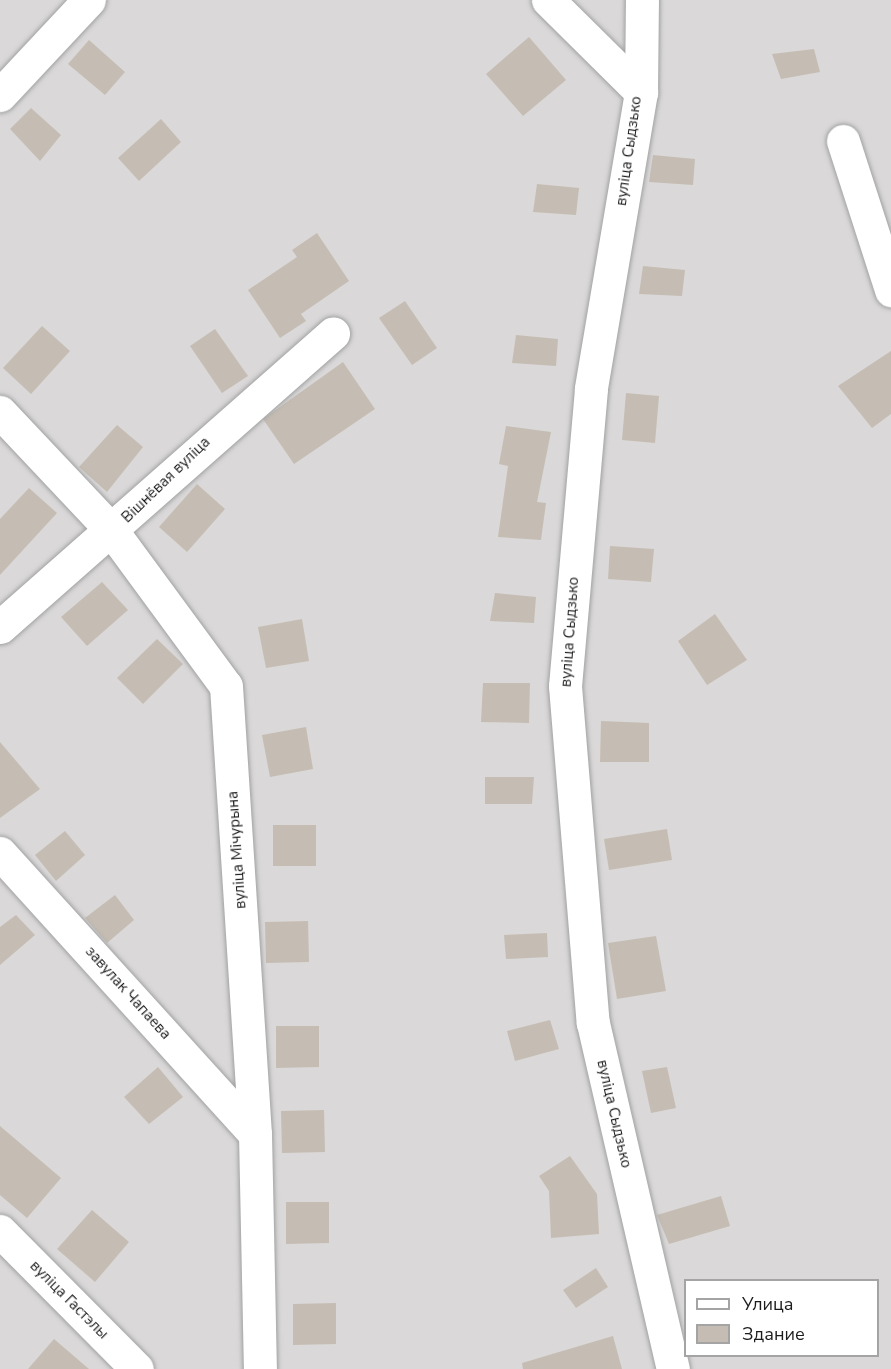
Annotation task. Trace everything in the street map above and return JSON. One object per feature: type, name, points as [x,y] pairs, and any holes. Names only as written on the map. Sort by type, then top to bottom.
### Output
[{"type":"street","points":[[0,95],[89,0]]},
{"type":"street","name":"вуліца Сыдзько","points":[[548,0],[641,92],[591,389],[565,686],[593,1023],[673,1369]]},
{"type":"street","points":[[641,92],[642,0]]},
{"type":"street","points":[[843,141],[891,290]]},
{"type":"street","name":"Вішнёвая вуліца","points":[[0,627],[112,531],[225,423],[333,333]]},
{"type":"street","name":"вуліца Мічурына","points":[[0,412],[112,531],[226,686],[255,1134],[260,1369]]},
{"type":"street","name":"завулак Чапаева","points":[[0,853],[255,1134]]},
{"type":"street","name":"вуліца Гастэлы","points":[[0,1231],[137,1369]]},
{"type":"shaded area","points":[[0,0],[891,0],[891,1369],[0,1369]]},
{"type":"building","points":[[529,37],[566,80],[523,116],[486,74]]},
{"type":"building","points":[[89,40],[125,72],[105,95],[68,64]]},
{"type":"building","points":[[814,49],[820,72],[781,79],[772,54]]},
{"type":"building","points":[[31,108],[61,135],[40,161],[10,129]]},
{"type":"building","points":[[161,119],[181,142],[139,181],[118,158]]},
{"type":"building","points":[[653,155],[695,159],[693,185],[649,182]]},
{"type":"building","points":[[537,184],[579,188],[576,215],[533,212]]},
{"type":"building","points":[[317,233],[349,281],[301,314],[306,321],[280,338],[248,290],[297,257],[292,250]]},
{"type":"building","points":[[643,266],[685,270],[682,296],[639,294]]},
{"type":"building","points":[[405,301],[437,348],[412,365],[379,318]]},
{"type":"building","points":[[42,326],[70,351],[31,394],[3,368]]},
{"type":"building","points":[[215,329],[248,376],[222,393],[190,346]]},
{"type":"building","points":[[516,335],[558,339],[556,366],[512,363]]},
{"type":"building","points":[[891,351],[891,414],[872,428],[838,386]]},
{"type":"building","points":[[343,362],[375,409],[294,464],[263,419]]},
{"type":"building","points":[[626,393],[659,396],[655,443],[622,440]]},
{"type":"building","points":[[117,425],[143,447],[107,492],[79,467]]},
{"type":"building","points":[[506,426],[551,432],[537,502],[546,503],[541,540],[498,537],[508,466],[499,464]]},
{"type":"building","points":[[197,484],[225,509],[187,552],[159,527]]},
{"type":"building","points":[[29,488],[57,513],[0,575],[0,519]]},
{"type":"building","points":[[610,546],[654,549],[651,582],[608,579]]},
{"type":"building","points":[[102,582],[128,610],[87,646],[61,617]]},
{"type":"building","points":[[495,593],[536,597],[534,623],[490,621]]},
{"type":"building","points":[[715,614],[747,660],[707,685],[678,641]]},
{"type":"building","points":[[302,619],[309,661],[266,668],[258,627]]},
{"type":"building","points":[[157,639],[183,664],[143,704],[117,678]]},
{"type":"building","points":[[483,683],[530,683],[529,723],[481,722]]},
{"type":"building","points":[[601,721],[649,723],[649,762],[600,762]]},
{"type":"building","points":[[306,727],[313,769],[270,777],[262,735]]},
{"type":"building","points":[[0,742],[40,789],[0,818]]},
{"type":"building","points":[[485,777],[534,777],[532,804],[485,804]]},
{"type":"building","points":[[273,825],[316,825],[316,866],[273,866]]},
{"type":"building","points":[[667,829],[672,860],[609,870],[604,839]]},
{"type":"building","points":[[65,831],[85,855],[56,881],[35,855]]},
{"type":"building","points":[[115,895],[134,920],[107,943],[85,918]]},
{"type":"building","points":[[16,915],[35,935],[0,965],[0,927]]},
{"type":"building","points":[[308,921],[309,962],[266,963],[265,922]]},
{"type":"building","points":[[547,933],[548,957],[506,959],[504,935]]},
{"type":"building","points":[[656,936],[666,991],[617,999],[608,943]]},
{"type":"building","points":[[550,1020],[559,1049],[515,1061],[507,1031]]},
{"type":"building","points":[[276,1026],[319,1026],[319,1067],[276,1068]]},
{"type":"building","points":[[158,1067],[183,1097],[149,1124],[124,1097]]},
{"type":"building","points":[[667,1067],[676,1108],[651,1113],[642,1071]]},
{"type":"building","points":[[324,1110],[325,1152],[282,1153],[281,1111]]},
{"type":"building","points":[[0,1126],[61,1178],[27,1218],[0,1195]]},
{"type":"building","points":[[570,1156],[597,1194],[599,1234],[551,1238],[549,1191],[539,1176]]},
{"type":"building","points":[[721,1196],[730,1226],[669,1244],[657,1215]]},
{"type":"building","points":[[286,1202],[329,1202],[329,1243],[286,1244]]},
{"type":"building","points":[[92,1210],[129,1242],[95,1282],[57,1249]]},
{"type":"building","points":[[596,1268],[608,1287],[576,1308],[563,1290]]},
{"type":"building","points":[[336,1303],[336,1344],[293,1345],[293,1304]]},
{"type":"building","points":[[613,1336],[622,1369],[523,1369],[522,1363]]},
{"type":"building","points":[[54,1339],[89,1369],[28,1369]]}]
